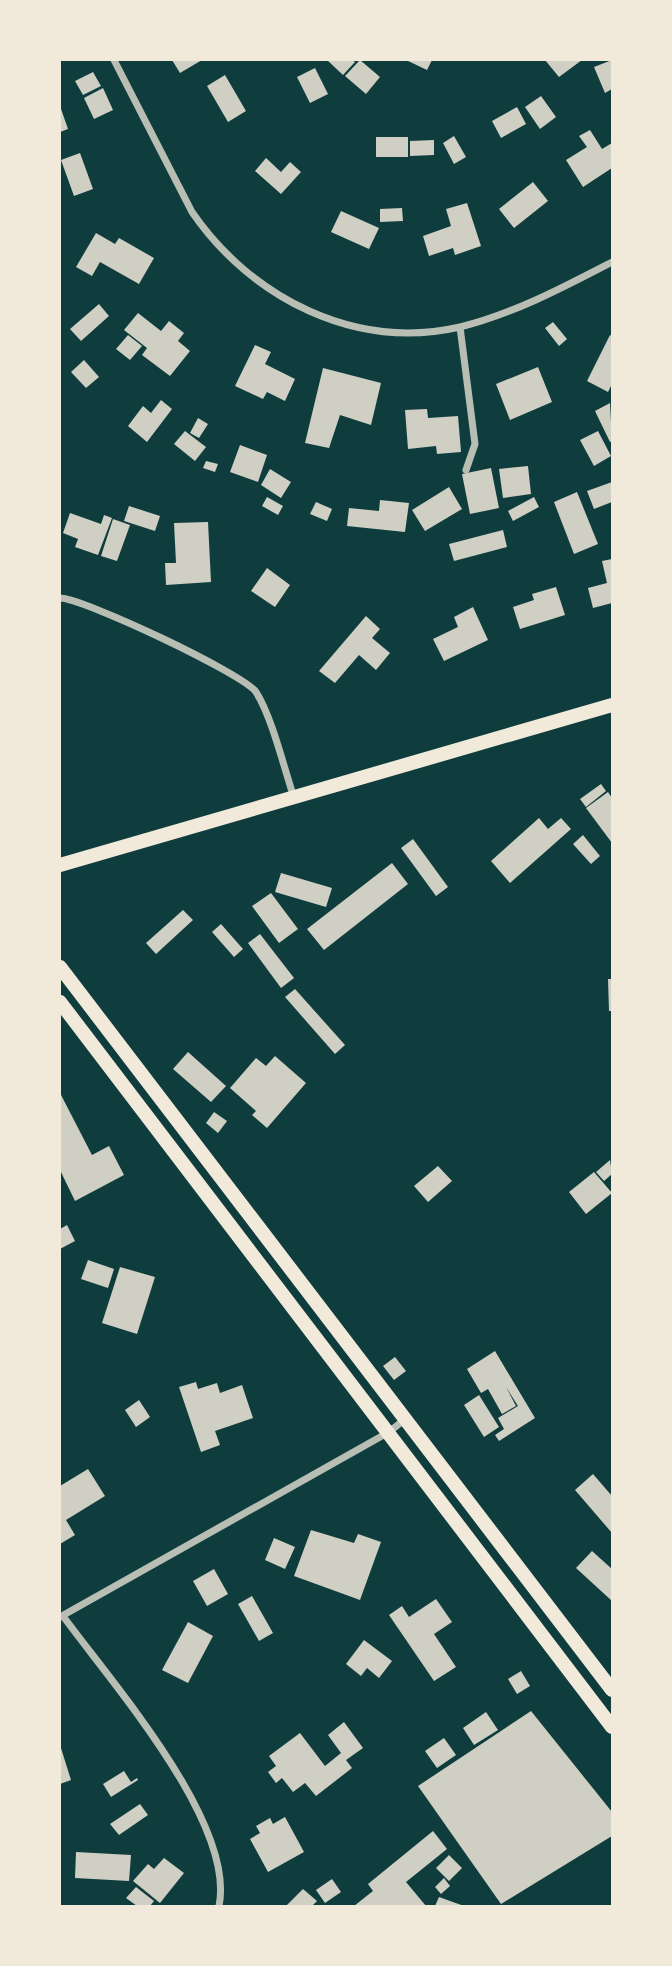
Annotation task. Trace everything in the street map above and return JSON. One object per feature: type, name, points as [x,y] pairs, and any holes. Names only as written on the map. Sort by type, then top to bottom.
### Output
[{"type":"main road","points":[[60,865],[611,708]]},
{"type":"main road","points":[[60,967],[612,1690]]},
{"type":"main road","points":[[60,1002],[612,1727]]},
{"type":"street","points":[[114,60],[192,212],[221,250],[263,286],[312,313],[371,330],[403,332],[460,327],[520,307],[612,262]]},
{"type":"street","points":[[460,327],[475,444],[475,453],[466,470]]},
{"type":"street","points":[[60,597],[88,605],[247,682],[263,709],[294,799]]},
{"type":"street","points":[[219,1906],[222,1893],[220,1870],[192,1797],[61,1617],[389,1432],[404,1420]]},
{"type":"building","points":[[172,60],[202,60],[180,73]]},
{"type":"building","points":[[327,60],[352,60],[355,62],[343,75]]},
{"type":"building","points":[[360,60],[380,77],[366,94],[345,76]]},
{"type":"building","points":[[406,60],[432,60],[427,70]]},
{"type":"building","points":[[545,60],[582,60],[559,77]]},
{"type":"building","points":[[612,60],[612,89],[605,93],[594,67]]},
{"type":"building","points":[[315,68],[328,94],[310,103],[297,77]]},
{"type":"building","points":[[93,72],[101,86],[83,95],[75,81]]},
{"type":"building","points":[[225,75],[246,111],[228,122],[207,86]]},
{"type":"building","points":[[103,88],[113,110],[94,119],[84,98]]},
{"type":"building","points":[[541,96],[556,117],[540,129],[525,107]]},
{"type":"building","points":[[60,106],[68,129],[60,132]]},
{"type":"building","points":[[517,107],[526,124],[501,138],[492,121]]},
{"type":"building","points":[[590,130],[602,149],[612,143],[612,168],[583,187],[566,160],[587,147],[579,136]]},
{"type":"building","points":[[454,136],[466,157],[454,164],[443,143]]},
{"type":"building","points":[[376,137],[408,137],[408,157],[376,157]]},
{"type":"building","points":[[434,140],[434,155],[410,156],[410,141]]},
{"type":"building","points":[[80,153],[93,189],[74,196],[61,160]]},
{"type":"building","points":[[266,158],[281,172],[290,162],[301,172],[281,194],[255,171]]},
{"type":"building","points":[[533,182],[548,201],[514,228],[499,209]]},
{"type":"building","points":[[467,203],[481,246],[455,255],[453,248],[429,256],[423,236],[451,226],[446,209]]},
{"type":"building","points":[[402,208],[403,221],[380,222],[380,209]]},
{"type":"building","points":[[341,211],[379,228],[369,249],[331,232]]},
{"type":"building","points":[[96,233],[115,244],[119,238],[154,258],[139,284],[100,262],[92,276],[76,267]]},
{"type":"building","points":[[99,304],[109,316],[81,341],[70,329]]},
{"type":"building","points":[[138,313],[161,331],[169,321],[184,333],[178,341],[190,351],[170,376],[142,355],[147,348],[124,330]]},
{"type":"building","points":[[553,322],[567,339],[559,346],[545,328]]},
{"type":"building","points":[[128,335],[142,346],[130,360],[116,349]]},
{"type":"building","points":[[610,335],[612,384],[608,392],[587,381]]},
{"type":"building","points":[[255,345],[271,352],[265,364],[295,379],[285,401],[267,392],[263,399],[235,386]]},
{"type":"building","points":[[84,360],[99,377],[86,388],[71,372]]},
{"type":"building","points":[[538,367],[552,402],[510,420],[496,384]]},
{"type":"building","points":[[323,368],[381,383],[371,425],[340,415],[329,448],[305,443]]},
{"type":"building","points":[[161,400],[172,409],[147,442],[128,426],[143,406],[151,413]]},
{"type":"building","points":[[610,403],[612,441],[610,442],[595,411]]},
{"type":"building","points":[[427,409],[428,418],[458,416],[461,452],[437,454],[436,446],[408,449],[405,410]]},
{"type":"building","points":[[198,418],[208,424],[199,438],[190,433]]},
{"type":"building","points":[[185,431],[206,447],[195,461],[174,444]]},
{"type":"building","points":[[598,431],[611,456],[594,466],[580,440]]},
{"type":"building","points":[[240,445],[267,455],[258,482],[230,472]]},
{"type":"building","points":[[206,461],[218,464],[215,472],[203,468]]},
{"type":"building","points":[[528,466],[531,494],[503,498],[499,469]]},
{"type":"building","points":[[491,468],[499,508],[470,514],[462,474]]},
{"type":"building","points":[[270,469],[291,482],[281,498],[261,485]]},
{"type":"building","points":[[612,482],[612,502],[594,509],[587,491]]},
{"type":"building","points":[[449,487],[462,509],[425,531],[412,510]]},
{"type":"building","points":[[577,492],[598,544],[574,554],[554,502]]},
{"type":"building","points":[[267,497],[283,506],[278,515],[262,506]]},
{"type":"building","points":[[534,497],[539,507],[513,521],[508,511]]},
{"type":"building","points":[[380,500],[409,503],[405,532],[347,526],[349,508],[379,511]]},
{"type":"building","points":[[316,502],[332,509],[327,521],[310,514]]},
{"type":"building","points":[[129,506],[160,516],[155,531],[124,521]]},
{"type":"building","points":[[70,513],[101,524],[104,515],[112,518],[98,555],[75,547],[78,539],[63,533]]},
{"type":"building","points":[[113,519],[130,525],[117,561],[101,556]]},
{"type":"building","points":[[208,522],[211,582],[166,585],[165,563],[176,563],[174,523]]},
{"type":"building","points":[[503,530],[507,547],[454,561],[449,544]]},
{"type":"building","points":[[612,559],[612,603],[593,608],[588,588],[607,583],[602,561]]},
{"type":"building","points":[[267,568],[290,585],[275,607],[251,591]]},
{"type":"building","points":[[556,587],[565,615],[520,629],[513,607],[534,600],[532,594]]},
{"type":"building","points":[[473,607],[488,640],[444,661],[433,639],[458,627],[454,617]]},
{"type":"building","points":[[366,616],[380,629],[372,638],[390,653],[376,670],[359,655],[335,683],[319,671]]},
{"type":"building","points":[[601,784],[606,791],[586,807],[580,799]]},
{"type":"building","points":[[608,792],[612,798],[612,843],[586,808]]},
{"type":"building","points":[[539,818],[548,829],[561,818],[571,829],[510,883],[491,861]]},
{"type":"building","points":[[583,835],[600,856],[591,864],[573,844]]},
{"type":"building","points":[[413,839],[448,887],[436,896],[401,848]]},
{"type":"building","points":[[392,863],[408,884],[324,950],[307,929]]},
{"type":"building","points":[[281,873],[332,888],[326,907],[275,892]]},
{"type":"building","points":[[271,893],[298,929],[279,943],[252,906]]},
{"type":"building","points":[[183,910],[193,920],[156,954],[146,943]]},
{"type":"building","points":[[221,924],[243,949],[234,957],[212,932]]},
{"type":"building","points":[[260,934],[294,978],[281,988],[248,943]]},
{"type":"building","points":[[608,979],[612,979],[612,1011],[609,1011]]},
{"type":"building","points":[[295,989],[345,1045],[335,1054],[285,997]]},
{"type":"building","points":[[188,1052],[226,1086],[211,1102],[173,1069]]},
{"type":"building","points":[[275,1056],[306,1083],[267,1128],[252,1115],[256,1111],[230,1088],[256,1058],[266,1066]]},
{"type":"building","points":[[60,1093],[92,1155],[109,1146],[124,1175],[75,1201],[60,1170]]},
{"type":"building","points":[[214,1112],[227,1121],[218,1133],[206,1123]]},
{"type":"building","points":[[610,1160],[612,1174],[604,1181],[596,1172]]},
{"type":"building","points":[[438,1166],[452,1181],[428,1202],[414,1186]]},
{"type":"building","points":[[594,1172],[612,1193],[586,1214],[569,1192]]},
{"type":"building","points":[[67,1225],[75,1241],[60,1249],[60,1229]]},
{"type":"building","points":[[88,1260],[114,1269],[108,1288],[81,1279]]},
{"type":"building","points":[[120,1267],[155,1277],[137,1334],[102,1323]]},
{"type":"building","points":[[495,1351],[535,1418],[499,1441],[495,1435],[504,1429],[498,1418],[518,1406],[506,1387],[516,1406],[502,1414],[488,1389],[481,1393],[467,1369]]},
{"type":"building","points":[[395,1357],[406,1371],[394,1380],[383,1366]]},
{"type":"building","points":[[196,1382],[198,1389],[217,1383],[220,1393],[242,1385],[253,1418],[215,1431],[220,1445],[201,1452],[179,1387]]},
{"type":"building","points":[[479,1395],[499,1427],[484,1437],[464,1405]]},
{"type":"building","points":[[139,1400],[150,1417],[136,1427],[125,1410]]},
{"type":"building","points":[[88,1469],[105,1496],[66,1520],[75,1535],[60,1544],[60,1486]]},
{"type":"building","points":[[593,1474],[612,1496],[612,1533],[575,1490]]},
{"type":"building","points":[[311,1530],[354,1543],[358,1534],[381,1542],[360,1600],[294,1576]]},
{"type":"building","points":[[274,1538],[295,1547],[285,1569],[265,1560]]},
{"type":"building","points":[[592,1551],[612,1569],[612,1601],[576,1568]]},
{"type":"building","points":[[214,1569],[228,1594],[207,1606],[193,1581]]},
{"type":"building","points":[[252,1596],[273,1633],[259,1641],[238,1604]]},
{"type":"building","points":[[436,1599],[452,1622],[434,1634],[456,1667],[434,1681],[389,1615],[402,1606],[409,1617]]},
{"type":"building","points":[[188,1622],[213,1636],[188,1683],[162,1670]]},
{"type":"building","points":[[364,1640],[392,1661],[379,1678],[367,1668],[361,1676],[346,1664]]},
{"type":"building","points":[[521,1671],[530,1686],[517,1694],[508,1679]]},
{"type":"building","points":[[531,1711],[612,1812],[612,1836],[501,1904],[418,1786]]},
{"type":"building","points":[[486,1712],[498,1730],[474,1745],[463,1728]]},
{"type":"building","points":[[344,1722],[363,1748],[346,1760],[352,1768],[316,1796],[305,1783],[293,1792],[282,1778],[276,1783],[268,1772],[276,1766],[269,1756],[300,1733],[325,1766],[341,1753],[328,1735]]},
{"type":"building","points":[[444,1738],[456,1755],[437,1768],[425,1751]]},
{"type":"building","points":[[60,1745],[71,1780],[60,1784]]},
{"type":"building","points":[[124,1771],[131,1782],[137,1778],[138,1780],[111,1797],[103,1784]]},
{"type":"building","points":[[140,1804],[148,1815],[119,1835],[110,1824]]},
{"type":"building","points":[[285,1817],[304,1852],[268,1872],[250,1839],[260,1833],[256,1826],[270,1818],[273,1824]]},
{"type":"building","points":[[433,1831],[447,1849],[406,1882],[426,1906],[354,1906],[373,1891],[368,1884]]},
{"type":"building","points":[[76,1852],[131,1855],[129,1881],[75,1878]]},
{"type":"building","points":[[449,1855],[462,1868],[449,1881],[436,1868]]},
{"type":"building","points":[[164,1858],[184,1873],[160,1903],[133,1881],[148,1864],[154,1869]]},
{"type":"building","points":[[444,1878],[450,1886],[441,1894],[435,1887]]},
{"type":"building","points":[[332,1879],[341,1892],[325,1903],[316,1890]]},
{"type":"building","points":[[136,1887],[154,1901],[150,1906],[137,1906],[126,1898]]},
{"type":"building","points":[[303,1889],[317,1901],[312,1906],[286,1906]]},
{"type":"building","points":[[439,1897],[464,1906],[435,1906]]}]
